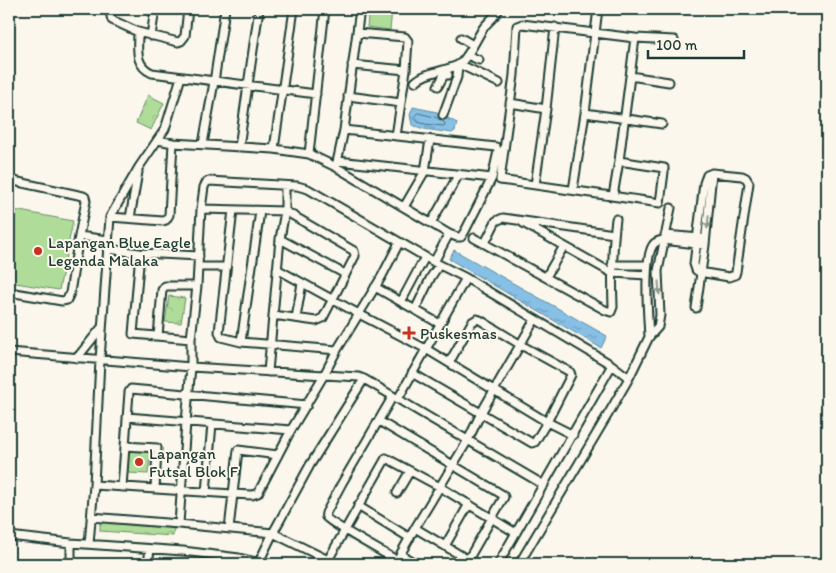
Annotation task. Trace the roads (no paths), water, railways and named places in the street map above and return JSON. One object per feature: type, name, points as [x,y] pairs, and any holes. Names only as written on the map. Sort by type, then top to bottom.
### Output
[{"type":"street","points":[[109,9],[112,20],[138,32],[178,42],[184,36],[188,9]]},
{"type":"street","points":[[151,36],[155,9]]},
{"type":"street","points":[[203,144],[225,9]]},
{"type":"street","points":[[240,147],[259,9]]},
{"type":"street","points":[[274,149],[294,9]]},
{"type":"street","points":[[309,154],[325,9]]},
{"type":"street","points":[[337,164],[344,130],[360,9]]},
{"type":"street","points":[[438,86],[444,75],[459,64],[467,55],[486,25],[499,9]]},
{"type":"street","points":[[573,190],[598,9]]},
{"type":"street","points":[[618,161],[664,168],[660,201],[658,203],[502,181],[500,179],[518,26],[522,24],[635,38],[674,40]]},
{"type":"street","points":[[535,185],[555,27]]},
{"type":"street","points":[[138,32],[138,58],[144,69],[152,73],[316,94]]},
{"type":"street","points":[[357,33],[405,37],[408,41],[406,70],[396,136]]},
{"type":"street","points":[[462,38],[473,45]]},
{"type":"street","points":[[613,196],[635,38]]},
{"type":"street","points":[[467,55],[479,60]]},
{"type":"street","points":[[443,114],[457,77],[459,64]]},
{"type":"street","points":[[459,64],[499,83]]},
{"type":"street","points":[[352,65],[406,70]]},
{"type":"street","points":[[415,82],[422,77],[448,72],[457,77]]},
{"type":"street","points":[[630,76],[669,82]]},
{"type":"street","points":[[89,544],[110,217],[167,124],[180,77]]},
{"type":"street","points":[[348,96],[401,103]]},
{"type":"street","points":[[510,103],[546,109]]},
{"type":"street","points":[[585,113],[662,124]]},
{"type":"street","points":[[158,140],[274,149],[309,154],[337,164],[449,234],[461,237],[492,178],[498,151],[496,147],[344,130]]},
{"type":"street","points":[[404,207],[426,171],[430,140]]},
{"type":"street","points":[[110,217],[163,221],[167,219],[169,215],[173,142]]},
{"type":"street","points":[[337,164],[492,178]]},
{"type":"street","points":[[130,218],[139,167]]},
{"type":"street","points":[[712,173],[746,178],[749,183],[735,275],[729,277],[701,273],[696,270],[694,264],[701,241],[704,182],[707,175],[712,173]]},
{"type":"street","points":[[431,223],[459,174]]},
{"type":"street","points":[[9,180],[85,198],[86,201],[70,293],[67,300],[62,301],[9,292]]},
{"type":"street","points":[[179,524],[201,209],[204,187],[209,181],[296,186],[308,190],[425,257],[466,278],[612,365],[629,378]]},
{"type":"street","points":[[268,372],[280,239],[285,211],[284,186]]},
{"type":"street","points":[[520,564],[629,378],[649,337],[658,327],[660,320],[658,271],[671,208]]},
{"type":"street","points":[[201,209],[285,211],[354,251],[355,256],[326,315],[320,320],[273,315]]},
{"type":"street","points":[[232,210],[219,335],[223,338],[241,342],[337,350]]},
{"type":"street","points":[[241,342],[260,211]]},
{"type":"street","points":[[485,243],[496,221],[500,218],[614,234]]},
{"type":"street","points":[[474,238],[609,312],[612,311],[613,307],[612,265],[616,220]]},
{"type":"street","points":[[520,221],[612,273],[647,270]]},
{"type":"street","points":[[414,310],[431,277],[449,234]]},
{"type":"street","points":[[79,236],[108,240]]},
{"type":"street","points":[[649,337],[647,270],[653,244],[664,237],[701,241]]},
{"type":"street","points":[[280,239],[345,274]]},
{"type":"street","points":[[94,485],[252,495],[258,493],[291,430],[375,287],[399,242]]},
{"type":"street","points":[[546,278],[564,246]]},
{"type":"street","points":[[108,249],[140,253],[199,256]]},
{"type":"street","points":[[140,253],[133,334],[191,339]]},
{"type":"street","points":[[401,302],[425,257]]},
{"type":"street","points":[[612,265],[658,271]]},
{"type":"street","points":[[198,267],[226,268]]},
{"type":"street","points":[[277,268],[449,362],[494,391],[572,435]]},
{"type":"street","points":[[696,308],[701,273]]},
{"type":"street","points":[[417,564],[398,560],[344,530],[328,519],[326,513],[379,420],[412,373],[466,278]]},
{"type":"street","points":[[296,318],[302,283]]},
{"type":"street","points":[[158,336],[162,290],[164,287],[197,286]]},
{"type":"street","points":[[375,287],[440,324]]},
{"type":"street","points":[[412,373],[532,443],[535,442],[547,422],[570,376],[570,372],[476,319],[472,322],[449,362]]},
{"type":"street","points":[[398,560],[535,320]]},
{"type":"street","points":[[77,358],[102,326]]},
{"type":"street","points":[[9,352],[364,379],[544,485]]},
{"type":"street","points":[[498,564],[612,365]]},
{"type":"street","points":[[9,536],[150,549],[262,563],[273,533],[310,465],[364,379]]},
{"type":"street","points":[[122,487],[129,392],[131,389],[307,404]]},
{"type":"street","points":[[127,417],[291,430]]},
{"type":"street","points":[[379,420],[504,497],[468,558],[415,528]]},
{"type":"street","points":[[206,492],[212,424]]},
{"type":"street","points":[[125,446],[157,449],[155,489]]},
{"type":"street","points":[[229,528],[238,450],[278,455]]},
{"type":"street","points":[[328,560],[386,458],[440,487],[516,533]]},
{"type":"street","points":[[397,493],[410,471]]},
{"type":"street","points":[[445,546],[469,504]]},
{"type":"street","points":[[358,506],[410,538]]},
{"type":"street","points":[[91,518],[273,533],[336,564]]},
{"type":"street","points":[[71,543],[71,564]]},
{"type":"street","points":[[148,564],[150,549]]},
{"type":"water","points":[[413,107],[437,112],[457,123],[455,131],[452,133],[424,129],[412,125],[410,115]]},
{"type":"water","points":[[454,250],[607,336],[601,348],[449,259]]},
{"type":"place","name":"Lapangan Blue Eagle Legenda Malaka","points":[[38,251]]},
{"type":"place","name":"Puskesmas","points":[[409,333]]},
{"type":"place","name":"Lapangan Futsal Blok F","points":[[139,462]]}]
